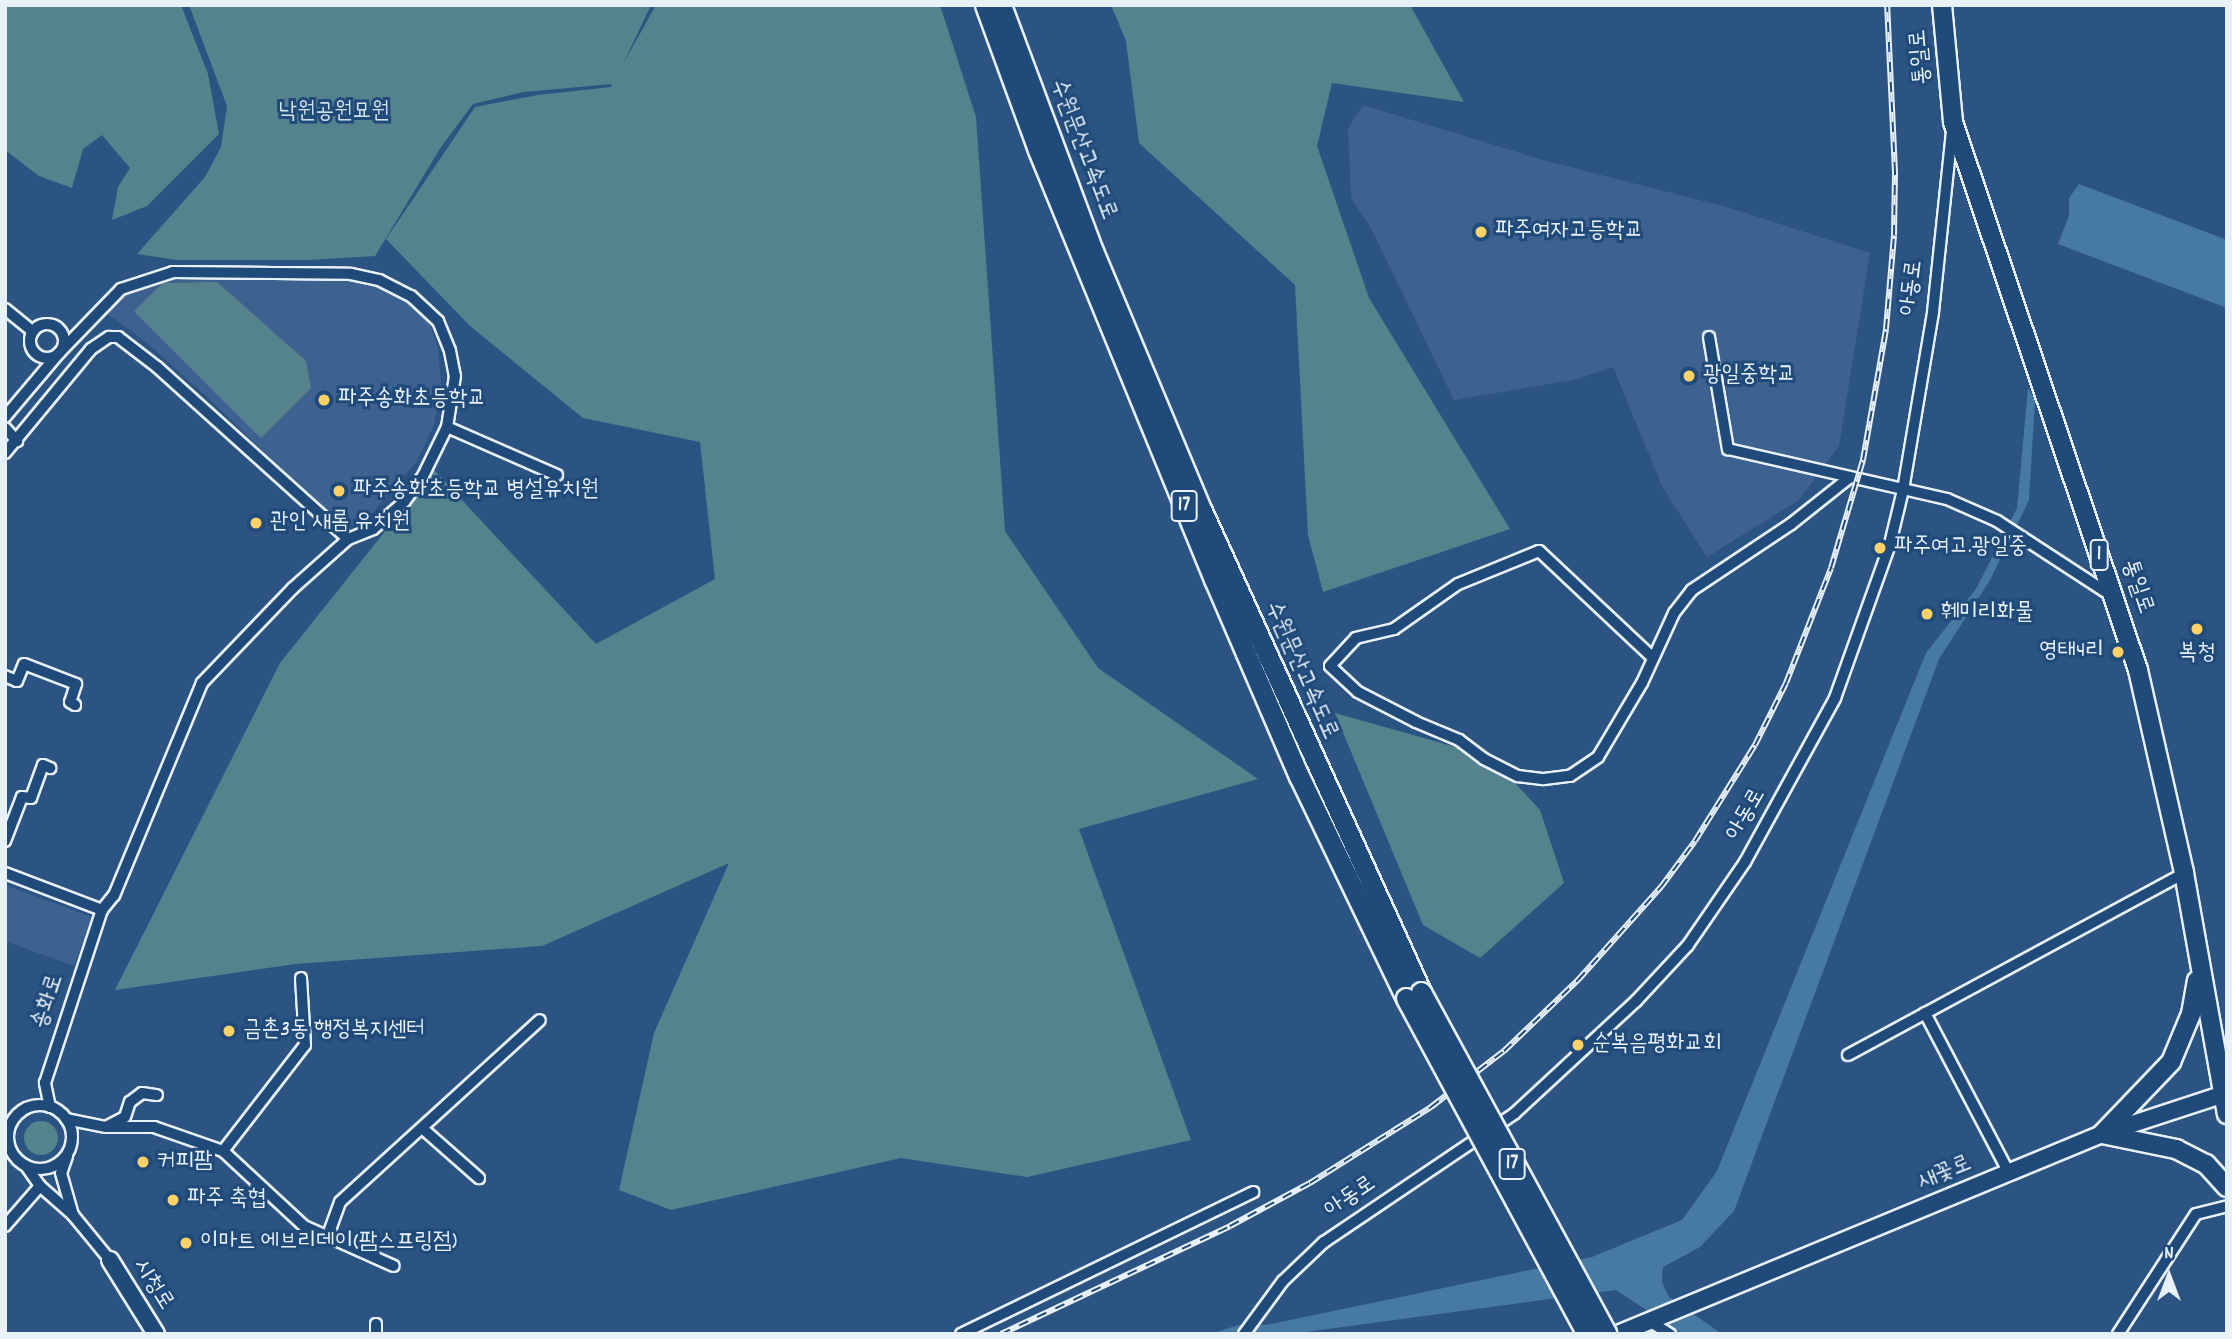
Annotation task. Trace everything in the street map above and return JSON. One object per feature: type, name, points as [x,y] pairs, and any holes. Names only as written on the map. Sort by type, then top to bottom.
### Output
[{"type":"highway","name":"수원문산고속도로","points":[[985,5],[1038,150],[1214,579],[1299,776],[1587,1334]]},
{"type":"highway","name":"수원문산고속도로","points":[[1002,5],[1093,251],[1202,511],[1413,995],[1607,1334]]},
{"type":"main road","name":"통일로","points":[[1942,5],[1953,122],[2138,670],[2184,873],[2221,1095],[2227,1114]]},
{"type":"main road","points":[[2102,1134],[2171,1062],[2191,1014],[2199,971]]},
{"type":"main road","points":[[2102,1134],[2176,1149],[2206,1164],[2227,1187]]},
{"type":"street","name":"아동로","points":[[1244,1334],[1283,1280],[1324,1242],[1515,1113],[1636,1001],[1688,946],[1745,862],[1835,698],[1890,544],[1933,312],[1953,122]]},
{"type":"street","name":"송화로","points":[[5,416],[60,352],[121,289],[173,272],[351,274],[379,280],[411,296],[438,321],[450,351],[455,376],[447,427],[423,476],[404,502],[373,529],[348,539],[293,588],[202,682],[114,895],[102,910],[45,1083],[34,1106]]},
{"type":"street","points":[[5,309],[33,332]]},
{"type":"street","points":[[47,324],[58,327],[64,337],[60,352],[49,358],[37,354],[31,344],[33,332],[47,324]]},
{"type":"street","points":[[5,453],[91,349],[109,337],[118,337],[157,367],[348,539]]},
{"type":"street","points":[[1709,337],[1728,449],[1947,499],[1997,521],[2113,596]]},
{"type":"street","points":[[447,427],[557,475]]},
{"type":"street","points":[[5,428],[17,441]]},
{"type":"street","points":[[1652,657],[1539,551],[1458,584],[1394,629],[1356,638],[1330,666],[1358,692],[1382,706],[1459,740],[1484,759],[1518,776],[1544,779],[1570,776],[1598,757],[1642,683],[1674,613],[1692,590],[1791,524],[1850,477]]},
{"type":"street","points":[[5,676],[17,681],[24,664],[76,684],[69,702],[75,705]]},
{"type":"street","points":[[5,841],[22,797],[31,798],[43,765],[51,768]]},
{"type":"street","points":[[5,873],[102,910]]},
{"type":"street","points":[[1848,1055],[2184,873]]},
{"type":"street","points":[[223,1151],[305,1045],[301,978]]},
{"type":"street","points":[[1925,1013],[2009,1173]]},
{"type":"street","points":[[327,1238],[340,1202],[540,1020]]},
{"type":"street","points":[[45,1083],[51,1107]]},
{"type":"street","points":[[106,1126],[125,1117],[130,1102],[142,1093],[157,1095]]},
{"type":"street","name":"새꽃로","points":[[1651,1320],[2102,1134],[2221,1095]]},
{"type":"street","points":[[110,1260],[74,1215],[40,1186],[9,1145],[7,1128],[19,1114],[34,1106],[51,1107],[66,1119],[106,1126],[154,1126],[223,1151],[304,1226],[394,1266]]},
{"type":"street","points":[[66,1119],[72,1140],[61,1173],[74,1215]]},
{"type":"street","points":[[422,1128],[479,1178]]},
{"type":"street","points":[[5,1150],[22,1163],[46,1168],[55,1165],[69,1150]]},
{"type":"street","points":[[5,1226],[40,1186]]},
{"type":"street","points":[[961,1334],[1254,1192]]},
{"type":"street","points":[[2118,1334],[2196,1214],[2227,1206]]},
{"type":"street","name":"시청로","points":[[110,1260],[156,1334]]},
{"type":"street","points":[[1618,1334],[1651,1320],[1670,1334]]},
{"type":"shaded area","points":[[1363,105],[1543,160],[1730,208],[1870,253],[1839,446],[1799,500],[1707,557],[1662,486],[1613,367],[1574,380],[1454,400],[1371,228],[1351,198],[1348,129]]},
{"type":"shaded area","points":[[2079,184],[2227,240],[2227,308],[2058,244],[2069,216],[2069,198]]},
{"type":"shaded area","name":"파주송화초등학교","points":[[186,276],[349,280],[379,286],[403,299],[430,325],[438,348],[441,385],[434,425],[417,461],[361,526],[340,525],[204,394],[146,342],[106,313],[124,293],[152,280]]},
{"type":"shaded area","points":[[2028,388],[2035,400],[2029,500],[1990,580],[1939,659],[1734,1211],[1700,1247],[1663,1267],[1662,1282],[1669,1297],[1722,1334],[1683,1334],[1616,1290],[1291,1334],[1211,1334],[1238,1325],[1266,1325],[1592,1257],[1682,1220],[1717,1171],[1926,653],[1976,589],[2017,508]]},
{"type":"shaded area","points":[[5,885],[92,917],[74,966],[5,941]]},
{"type":"green space","points":[[5,5],[181,5],[208,74],[219,134],[147,206],[112,220],[118,187],[130,168],[102,135],[83,149],[72,188],[39,176],[5,150]]},
{"type":"green space","name":"낙원공원묘원","points":[[189,5],[651,5],[623,64],[656,5],[940,5],[976,117],[1005,531],[1098,668],[1258,779],[1079,829],[1191,1140],[1027,1177],[901,1158],[671,1210],[619,1190],[654,1033],[729,863],[542,946],[295,964],[115,990],[280,663],[434,470],[596,644],[715,579],[700,442],[583,418],[470,326],[386,239],[475,107],[538,95],[611,87],[612,84],[524,92],[473,104],[441,147],[375,256],[309,260],[177,260],[137,254],[205,177],[221,147],[227,106]]},
{"type":"green space","points":[[1111,5],[1410,5],[1464,102],[1332,83],[1317,146],[1369,298],[1510,529],[1323,592],[1308,535],[1295,285],[1139,143],[1126,41]]},
{"type":"green space","points":[[217,282],[306,361],[311,388],[261,438],[134,311],[163,283]]},
{"type":"green space","points":[[1335,713],[1491,757],[1540,810],[1564,883],[1480,958],[1423,925]]},
{"type":"green space","points":[[41,1121],[53,1126],[58,1138],[53,1150],[41,1155],[29,1150],[24,1138],[29,1126]]},
{"type":"railway","points":[[1001,1334],[1230,1226],[1310,1183],[1431,1107],[1504,1051],[1578,980],[1661,887],[1695,841],[1755,745],[1786,683],[1831,568],[1863,460],[1886,329],[1894,235],[1895,172],[1887,5]]},
{"type":"place","name":"파주여자고등학교","points":[[1481,232]]},
{"type":"place","name":"광일중학교","points":[[1689,376]]},
{"type":"place","name":"파주송화초등학교","points":[[324,400]]},
{"type":"place","name":"파주송화초등학교 병설유치원","points":[[339,491]]},
{"type":"place","name":"관인 새롬 유치원","points":[[256,523]]},
{"type":"place","name":"파주여고.광일중","points":[[1880,548]]},
{"type":"place","name":"훼미리화물","points":[[1927,614]]},
{"type":"place","name":"복청","points":[[2197,629]]},
{"type":"place","name":"영태4리","points":[[2118,652]]},
{"type":"place","name":"금촌3동 행정복지센터","points":[[229,1031]]},
{"type":"place","name":"순복음평화교회","points":[[1578,1045]]},
{"type":"place","name":"커피팜","points":[[143,1162]]},
{"type":"place","name":"파주 축협","points":[[173,1200]]},
{"type":"place","name":"이마트 에브리데이(팜스프링점)","points":[[186,1243]]}]
